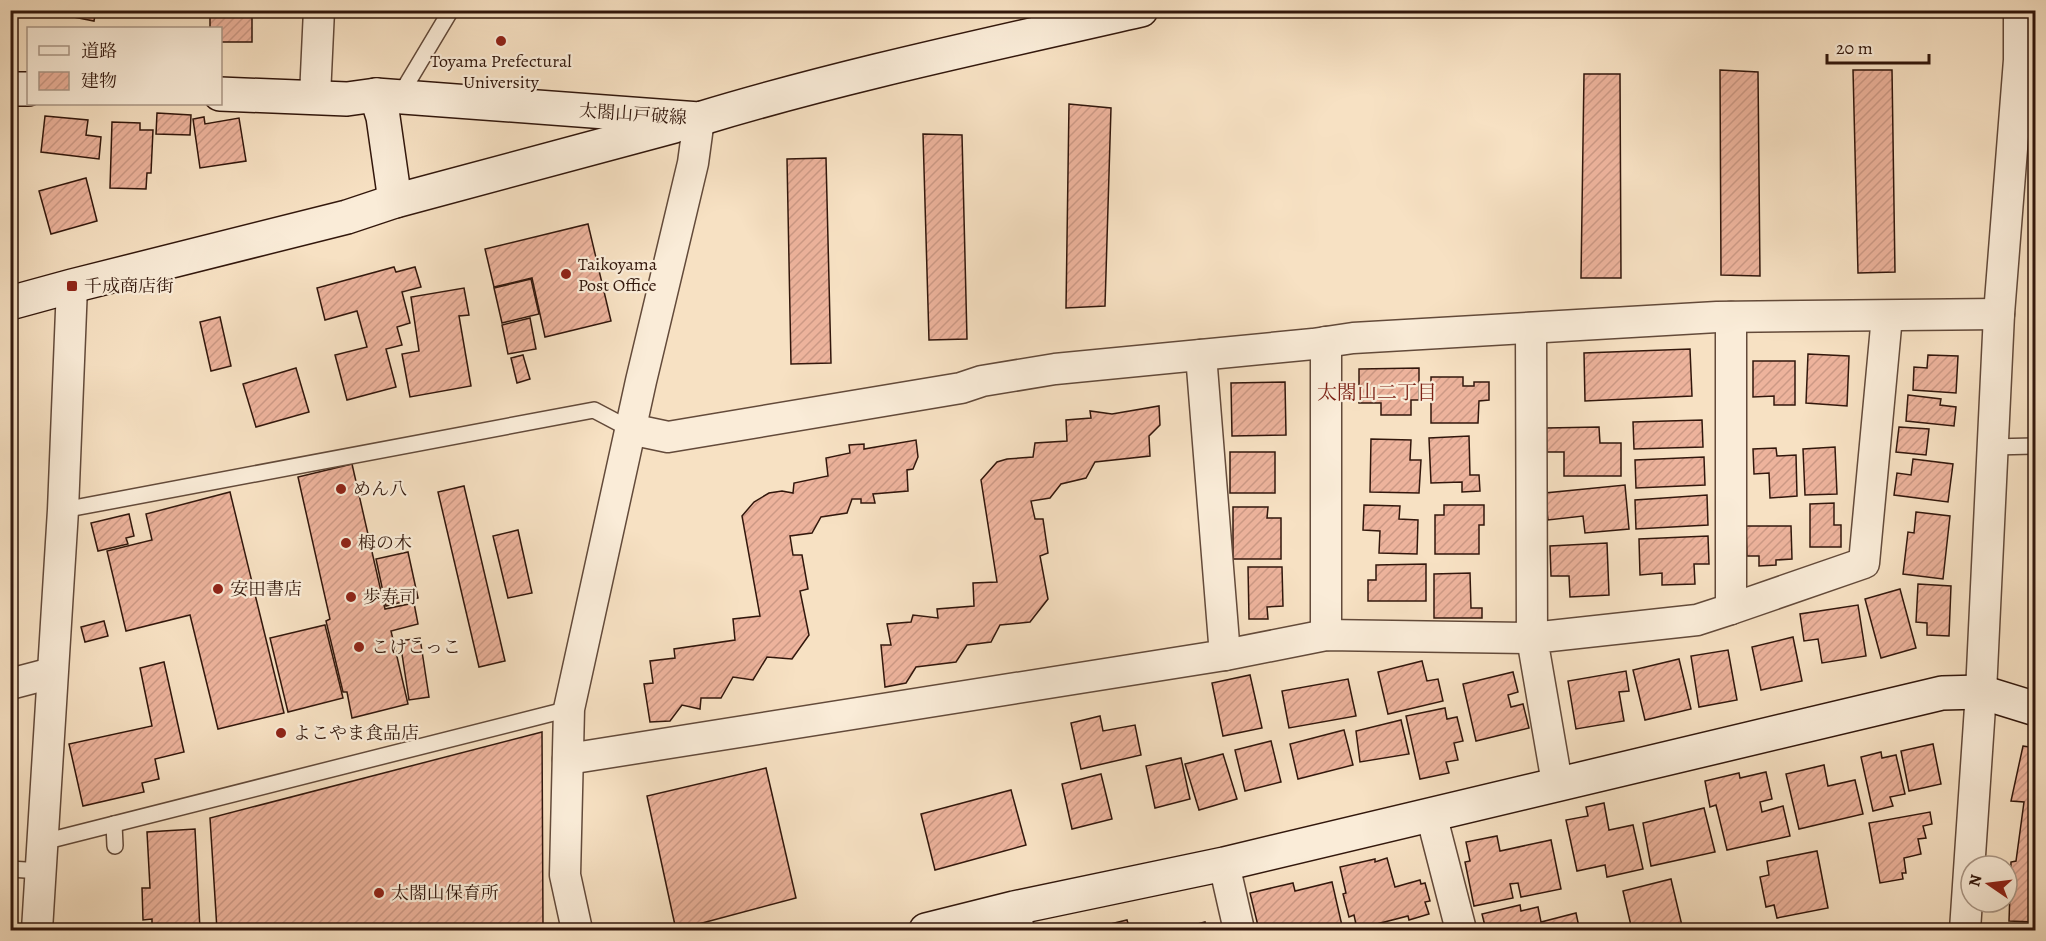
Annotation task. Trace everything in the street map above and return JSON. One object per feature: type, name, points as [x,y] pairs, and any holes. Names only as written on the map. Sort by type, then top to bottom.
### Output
[{"type":"street","points":[[315,96],[319,10]]},
{"type":"street","name":"太閤山戸破線","points":[[222,94],[347,99],[388,96],[699,119],[907,63],[1141,10]]},
{"type":"street","points":[[1965,930],[1981,693],[1999,314],[2019,60],[2019,10]]},
{"type":"street","points":[[10,89],[27,89]]},
{"type":"street","points":[[388,96],[383,117],[395,201]]},
{"type":"street","points":[[10,303],[347,217],[395,201],[699,119],[693,163],[630,429],[569,709],[565,874],[577,930]]},
{"type":"street","points":[[37,930],[63,510],[72,286]]},
{"type":"street","points":[[630,429],[668,437],[961,388],[982,381],[1054,369],[1353,338],[1731,317],[1999,314]]},
{"type":"street","points":[[568,759],[1225,655],[1326,635],[1532,638],[1697,620],[1731,609],[1864,563],[1887,315]]},
{"type":"street","points":[[1731,317],[1731,609]]},
{"type":"street","points":[[1530,328],[1532,638],[1557,783]]},
{"type":"street","points":[[1326,342],[1326,635]]},
{"type":"street","points":[[1201,355],[1225,655]]},
{"type":"street","points":[[10,684],[52,673]]},
{"type":"street","points":[[926,930],[1016,920],[1224,864],[1942,693],[1981,693],[2036,709]]},
{"type":"street","points":[[1431,814],[1461,930]]},
{"type":"street","points":[[1224,864],[1239,930]]},
{"type":"lane","points":[[388,96],[451,10]]},
{"type":"lane","points":[[63,510],[594,410],[630,429]]},
{"type":"lane","points":[[1992,447],[2036,446]]},
{"type":"lane","points":[[10,868],[114,824],[569,709]]},
{"type":"lane","points":[[114,824],[115,846]]},
{"type":"building","points":[[59,10],[96,10],[94,21],[58,14]]},
{"type":"building","points":[[186,10],[252,10],[252,42],[222,42],[222,27],[210,27],[210,11]]},
{"type":"building","points":[[1720,70],[1758,72],[1760,276],[1721,275]]},
{"type":"building","points":[[1853,70],[1892,70],[1895,272],[1858,273]]},
{"type":"building","points":[[1584,74],[1620,74],[1621,278],[1581,278]]},
{"type":"building","points":[[1069,104],[1111,108],[1105,306],[1066,308]]},
{"type":"building","points":[[157,113],[191,115],[190,135],[156,134]]},
{"type":"building","points":[[45,116],[88,120],[86,135],[101,137],[99,159],[41,152]]},
{"type":"building","points":[[204,117],[205,124],[239,118],[246,161],[200,168],[193,119]]},
{"type":"building","points":[[10,118],[16,118],[15,193],[10,193]]},
{"type":"building","points":[[112,122],[140,123],[140,130],[153,130],[151,173],[147,173],[146,189],[110,188]]},
{"type":"building","points":[[923,134],[962,135],[967,339],[929,340]]},
{"type":"building","points":[[826,158],[831,363],[791,364],[787,159]]},
{"type":"building","points":[[86,178],[97,221],[51,234],[39,191]]},
{"type":"building","points":[[588,224],[611,321],[545,337],[532,278],[494,287],[485,249]]},
{"type":"building","points":[[394,267],[396,272],[415,267],[421,287],[402,292],[410,323],[397,327],[402,345],[386,349],[396,387],[347,400],[335,355],[367,347],[357,311],[325,320],[317,288]]},
{"type":"building","points":[[531,279],[539,314],[502,323],[494,288]]},
{"type":"building","points":[[464,288],[469,315],[459,316],[471,386],[410,397],[402,354],[419,351],[411,297]]},
{"type":"building","points":[[220,317],[231,366],[211,371],[200,322]]},
{"type":"building","points":[[530,318],[536,349],[508,354],[502,325]]},
{"type":"building","points":[[1690,349],[1692,396],[1585,401],[1584,353]]},
{"type":"building","points":[[1808,354],[1849,356],[1847,406],[1806,403]]},
{"type":"building","points":[[523,355],[530,379],[517,383],[511,358]]},
{"type":"building","points":[[1928,355],[1958,356],[1956,393],[1913,390],[1914,367],[1927,368]]},
{"type":"building","points":[[1753,361],[1795,361],[1795,405],[1774,405],[1774,396],[1753,397]]},
{"type":"building","points":[[296,368],[309,412],[256,427],[243,384]]},
{"type":"building","points":[[1419,368],[1419,400],[1411,400],[1411,415],[1381,415],[1381,403],[1359,403],[1359,369]]},
{"type":"building","points":[[1431,377],[1463,377],[1463,386],[1474,386],[1474,382],[1489,382],[1489,400],[1479,401],[1478,423],[1431,423]]},
{"type":"building","points":[[1285,382],[1286,435],[1232,436],[1231,383]]},
{"type":"building","points":[[1908,395],[1941,399],[1940,405],[1956,407],[1954,426],[1906,421]]},
{"type":"building","points":[[1159,406],[1160,425],[1149,436],[1150,456],[1095,462],[1086,478],[1061,484],[1050,498],[1031,501],[1035,519],[1043,519],[1048,553],[1040,556],[1048,599],[1030,622],[1000,625],[991,642],[967,645],[956,662],[916,667],[906,683],[885,687],[881,645],[891,645],[887,624],[911,622],[913,615],[938,618],[937,609],[974,606],[973,583],[997,582],[981,480],[997,462],[1033,457],[1035,443],[1067,441],[1066,420],[1091,418],[1090,411],[1112,414]]},
{"type":"building","points":[[1702,420],[1703,447],[1634,449],[1633,422]]},
{"type":"building","points":[[1599,427],[1600,443],[1621,443],[1621,476],[1564,476],[1564,452],[1547,452],[1546,428]]},
{"type":"building","points":[[1899,427],[1929,429],[1926,455],[1896,452]]},
{"type":"building","points":[[1469,436],[1470,475],[1479,475],[1480,491],[1462,492],[1462,482],[1431,483],[1429,438]]},
{"type":"building","points":[[1371,439],[1411,440],[1410,460],[1421,460],[1419,493],[1370,492]]},
{"type":"building","points":[[916,440],[918,457],[913,469],[907,470],[908,491],[873,494],[875,503],[861,503],[861,499],[852,499],[847,513],[821,517],[812,533],[790,536],[793,555],[802,555],[808,589],[800,591],[809,635],[792,659],[767,657],[753,680],[733,677],[721,698],[701,698],[700,709],[682,705],[670,721],[650,722],[644,684],[653,683],[650,661],[675,658],[674,649],[735,640],[733,619],[760,616],[742,516],[754,502],[769,493],[782,491],[793,493],[794,483],[828,476],[826,458],[850,453],[849,445],[864,444],[864,449]]},
{"type":"building","points":[[1835,447],[1837,494],[1805,495],[1803,449]]},
{"type":"building","points":[[1776,448],[1777,456],[1796,455],[1797,496],[1770,498],[1769,473],[1754,474],[1753,449]]},
{"type":"building","points":[[1230,452],[1275,452],[1275,493],[1230,493]]},
{"type":"building","points":[[1704,457],[1705,485],[1636,488],[1635,460]]},
{"type":"building","points":[[1913,459],[1953,464],[1948,502],[1894,495],[1897,473],[1911,475]]},
{"type":"building","points":[[352,464],[385,609],[414,603],[418,624],[391,631],[408,704],[352,718],[347,692],[343,692],[326,621],[330,619],[298,477]]},
{"type":"building","points":[[1625,485],[1629,529],[1585,533],[1583,516],[1548,520],[1545,493]]},
{"type":"building","points":[[464,486],[505,661],[479,667],[438,492]]},
{"type":"building","points":[[230,492],[284,713],[218,729],[190,615],[126,631],[107,551],[152,540],[146,514]]},
{"type":"building","points":[[1707,495],[1708,525],[1636,529],[1635,500]]},
{"type":"building","points":[[1834,503],[1834,525],[1841,525],[1841,547],[1810,547],[1810,504]]},
{"type":"building","points":[[1364,505],[1400,506],[1399,519],[1418,520],[1417,554],[1379,553],[1380,531],[1363,530]]},
{"type":"building","points":[[1444,505],[1484,505],[1484,525],[1479,525],[1479,554],[1435,554],[1435,515],[1444,515]]},
{"type":"building","points":[[1233,507],[1268,507],[1267,518],[1281,518],[1281,559],[1233,559]]},
{"type":"building","points":[[1916,512],[1950,516],[1943,579],[1903,574],[1908,532],[1914,533]]},
{"type":"building","points":[[129,514],[134,536],[126,538],[128,544],[98,551],[91,523]]},
{"type":"building","points":[[1746,526],[1791,526],[1792,559],[1776,560],[1776,565],[1759,566],[1759,556],[1747,556]]},
{"type":"building","points":[[518,530],[532,593],[508,598],[493,536]]},
{"type":"building","points":[[1708,536],[1709,564],[1694,564],[1695,584],[1662,585],[1662,573],[1640,575],[1639,539]]},
{"type":"building","points":[[2036,536],[2036,613],[2030,613]]},
{"type":"building","points":[[1607,543],[1609,595],[1570,597],[1569,576],[1551,576],[1550,546]]},
{"type":"building","points":[[408,552],[418,598],[386,606],[376,559]]},
{"type":"building","points":[[1426,564],[1426,601],[1368,601],[1368,580],[1376,580],[1376,565]]},
{"type":"building","points":[[1248,567],[1282,567],[1283,606],[1267,607],[1268,619],[1249,619]]},
{"type":"building","points":[[1470,573],[1471,608],[1482,608],[1482,618],[1434,618],[1434,574]]},
{"type":"building","points":[[1918,584],[1951,586],[1949,636],[1927,635],[1927,623],[1916,622]]},
{"type":"building","points":[[1900,589],[1916,648],[1881,658],[1865,599]]},
{"type":"building","points":[[1858,605],[1866,656],[1822,663],[1818,639],[1804,641],[1800,614]]},
{"type":"building","points":[[104,621],[108,636],[85,642],[81,627]]},
{"type":"building","points":[[325,625],[343,698],[288,712],[270,638]]},
{"type":"building","points":[[1793,637],[1802,681],[1761,690],[1752,647]]},
{"type":"building","points":[[420,638],[429,697],[409,700],[400,641]]},
{"type":"building","points":[[1728,650],[1737,700],[1699,707],[1691,656]]},
{"type":"building","points":[[1679,659],[1691,709],[1645,720],[1633,670]]},
{"type":"building","points":[[1422,661],[1427,681],[1438,679],[1443,701],[1388,714],[1378,672]]},
{"type":"building","points":[[164,662],[184,752],[155,759],[159,779],[142,783],[144,792],[83,806],[69,744],[152,726],[140,668]]},
{"type":"building","points":[[1626,671],[1629,691],[1619,692],[1624,721],[1576,729],[1568,681]]},
{"type":"building","points":[[1513,672],[1518,692],[1508,695],[1511,707],[1523,704],[1529,728],[1476,741],[1463,684]]},
{"type":"building","points":[[1250,675],[1262,728],[1223,736],[1212,683]]},
{"type":"building","points":[[1348,679],[1356,716],[1289,728],[1282,691]]},
{"type":"building","points":[[1445,708],[1447,719],[1457,717],[1463,741],[1454,743],[1458,760],[1446,762],[1449,773],[1420,779],[1406,716]]},
{"type":"building","points":[[1100,716],[1103,731],[1135,725],[1141,755],[1081,769],[1071,723]]},
{"type":"building","points":[[1401,720],[1409,754],[1360,762],[1356,731]]},
{"type":"building","points":[[1344,730],[1353,765],[1298,779],[1290,744]]},
{"type":"building","points":[[542,732],[543,925],[518,930],[217,930],[210,818]]},
{"type":"building","points":[[1271,741],[1281,782],[1245,791],[1235,750]]},
{"type":"building","points":[[1933,744],[1941,784],[1909,791],[1901,751]]},
{"type":"building","points":[[2023,746],[2036,748],[2036,922],[2009,921],[2009,914],[2019,914],[2019,854],[2017,854],[2024,802],[2011,801]]},
{"type":"building","points":[[1881,752],[1882,758],[1896,755],[1905,794],[1890,797],[1893,806],[1873,811],[1861,757]]},
{"type":"building","points":[[1223,754],[1237,799],[1199,810],[1185,764]]},
{"type":"building","points":[[1181,758],[1190,799],[1155,808],[1146,766]]},
{"type":"building","points":[[1824,765],[1828,786],[1855,780],[1863,814],[1799,829],[1786,774]]},
{"type":"building","points":[[766,768],[796,898],[676,930],[647,796]]},
{"type":"building","points":[[1766,772],[1772,799],[1760,802],[1762,812],[1783,806],[1790,836],[1727,850],[1716,805],[1710,807],[1705,781],[1739,773],[1740,778]]},
{"type":"building","points":[[1101,774],[1112,819],[1072,829],[1062,784]]},
{"type":"building","points":[[1011,790],[1026,845],[935,870],[921,814]]},
{"type":"building","points":[[1604,803],[1609,830],[1633,825],[1643,869],[1607,877],[1605,865],[1577,871],[1566,820],[1588,816],[1586,807]]},
{"type":"building","points":[[1704,808],[1715,852],[1651,866],[1643,823]]},
{"type":"building","points":[[1930,812],[1932,824],[1923,826],[1926,838],[1918,839],[1921,854],[1904,858],[1906,873],[1902,873],[1903,879],[1880,883],[1869,823]]},
{"type":"building","points":[[195,829],[200,930],[152,930],[152,919],[143,920],[142,888],[150,888],[147,832]]},
{"type":"building","points":[[1497,836],[1500,851],[1551,840],[1561,889],[1521,897],[1518,883],[1510,884],[1513,898],[1474,906],[1465,862],[1470,861],[1466,842]]},
{"type":"building","points":[[1817,851],[1828,908],[1777,918],[1774,905],[1766,907],[1760,877],[1769,875],[1767,861]]},
{"type":"building","points":[[1387,858],[1395,887],[1420,880],[1421,884],[1425,883],[1430,901],[1425,902],[1429,914],[1409,920],[1408,916],[1357,929],[1354,915],[1349,917],[1343,894],[1346,893],[1340,867]]},
{"type":"building","points":[[1671,879],[1683,930],[1632,930],[1623,891]]},
{"type":"building","points":[[1332,882],[1343,930],[1259,930],[1250,893],[1293,883],[1295,891]]},
{"type":"building","points":[[1520,905],[1521,911],[1538,907],[1541,922],[1576,913],[1579,927],[1572,930],[1486,930],[1482,914]]},
{"type":"building","points":[[1127,920],[1130,930],[1112,930],[1110,924]]},
{"type":"building","points":[[1205,922],[1207,930],[1176,930]]},
{"type":"place","name":"Toyama Prefectural University","points":[[501,41]]},
{"type":"place","name":"Taikoyama Post Office","points":[[566,274]]},
{"type":"place","name":"千成商店街","points":[[72,286]]},
{"type":"place","name":"めん八","points":[[341,489]]},
{"type":"place","name":"栂の木","points":[[346,543]]},
{"type":"place","name":"安田書店","points":[[218,589]]},
{"type":"place","name":"歩寿司","points":[[351,597]]},
{"type":"place","name":"こけこっこ","points":[[359,647]]},
{"type":"place","name":"よこやま食品店","points":[[281,733]]},
{"type":"place","name":"太閤山保育所","points":[[379,893]]},
{"type":"district","name":"太閤山二丁目","points":[[1377,392]]}]
